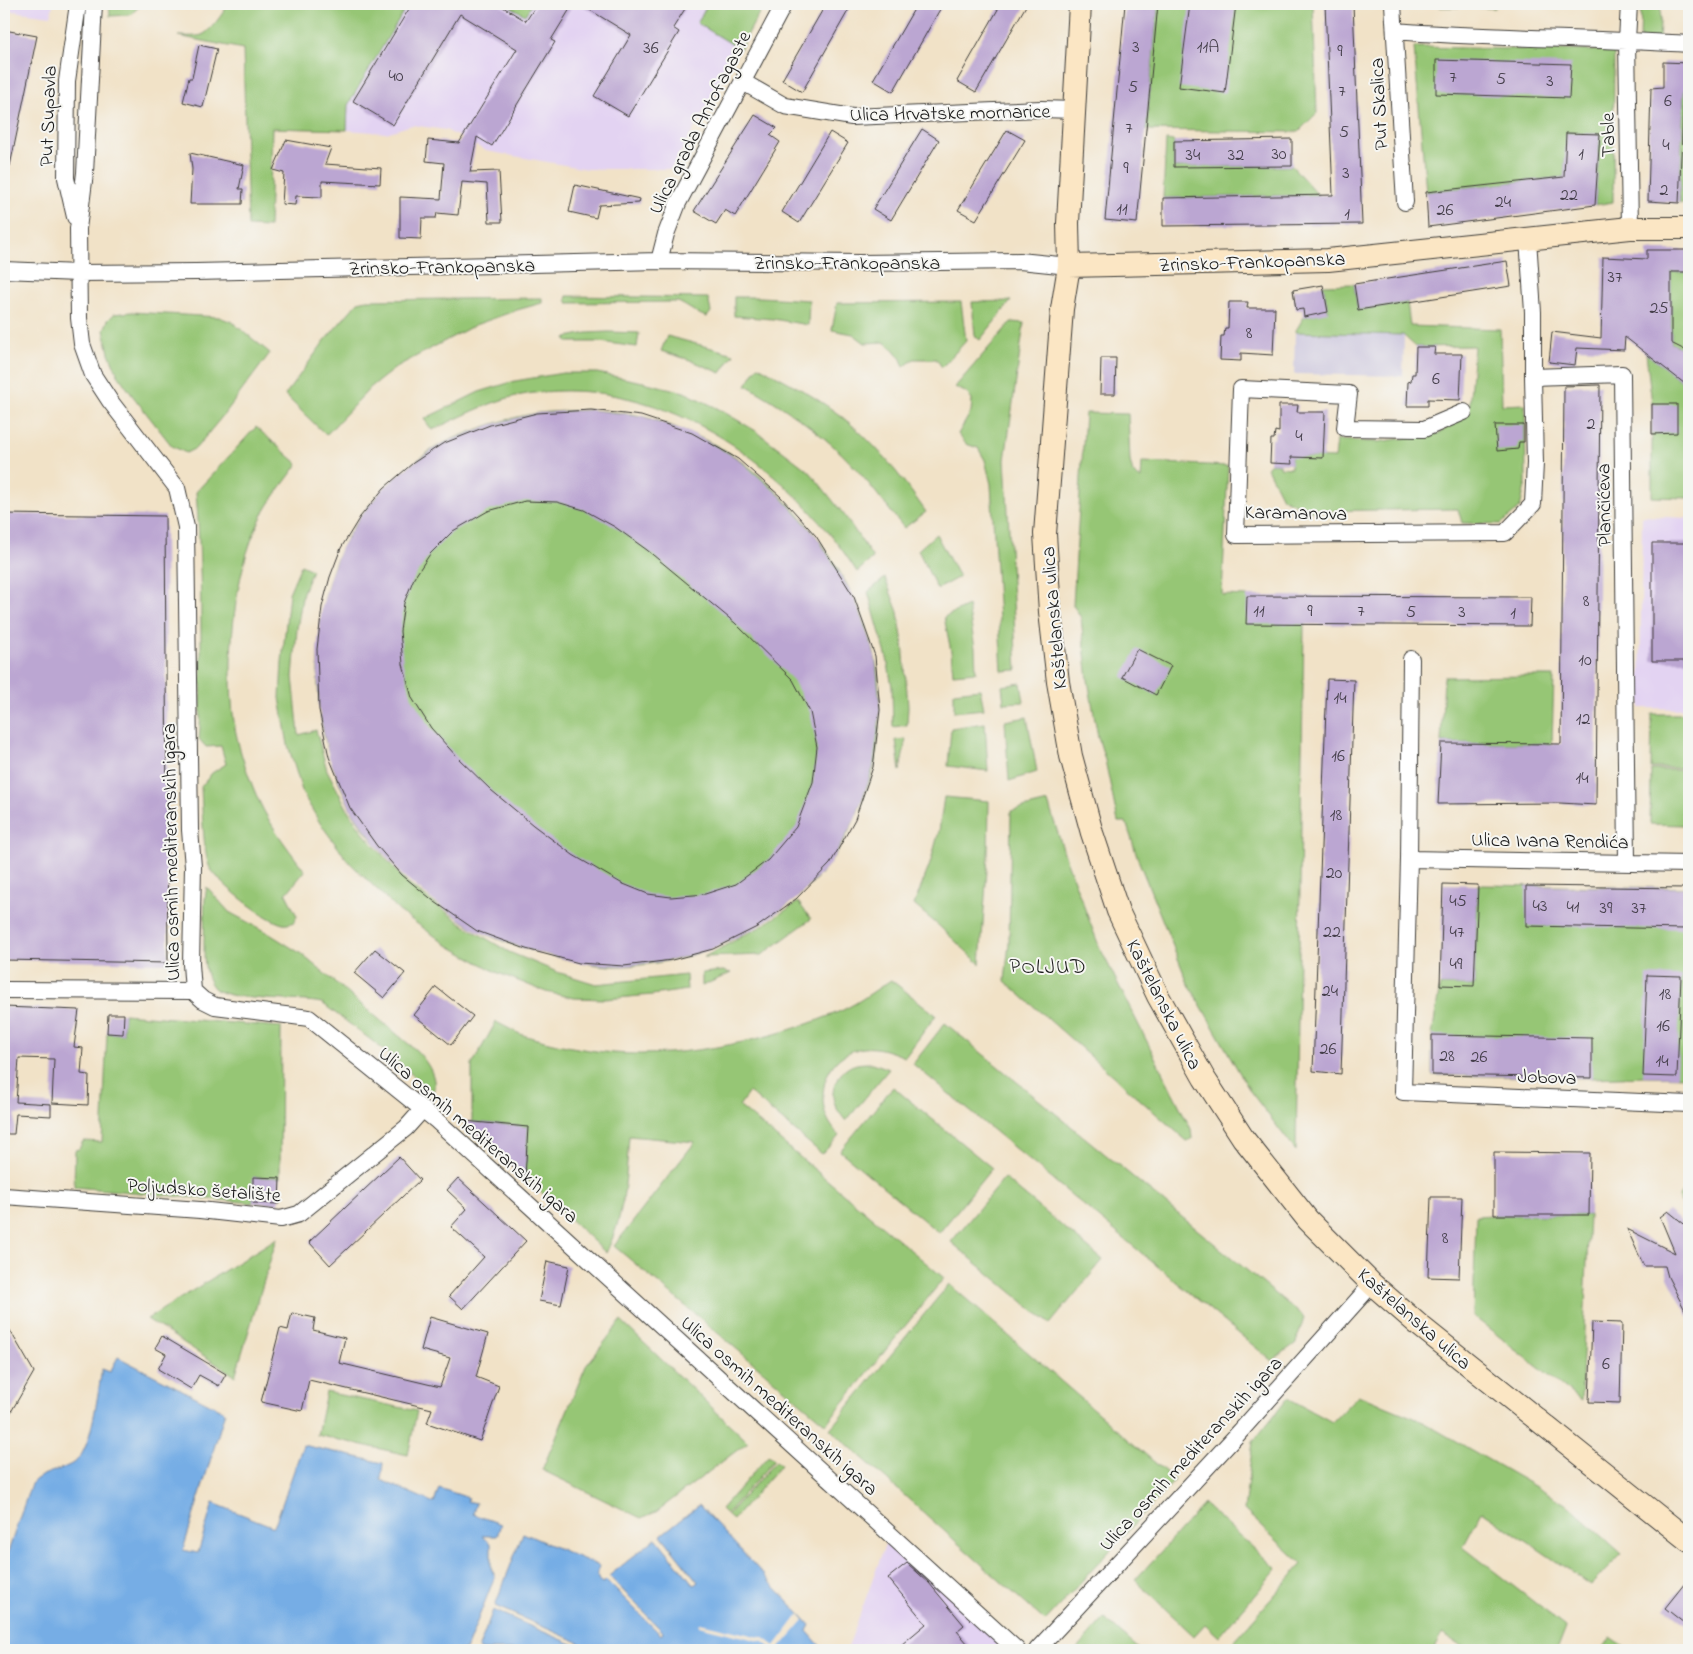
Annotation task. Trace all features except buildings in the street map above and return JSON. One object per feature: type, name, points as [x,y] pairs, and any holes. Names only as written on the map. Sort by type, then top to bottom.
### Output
[{"type":"main road","name":"Ulica Hrvatske mornarice","points":[[1069,266],[1068,223],[1080,4]]},
{"type":"main road","name":"Zrinsko-Frankopanska","points":[[1069,266],[1328,260],[1630,228],[1689,228]]},
{"type":"main road","name":"Kaštelanska ulica","points":[[1069,266],[1062,309],[1045,534],[1050,612],[1058,682],[1071,756],[1092,833],[1118,911],[1158,996],[1204,1078],[1243,1138],[1308,1220],[1372,1284],[1420,1325],[1689,1541]]},
{"type":"street","name":"Put Supavla","points":[[78,4],[66,81],[66,178],[78,229]]},
{"type":"street","name":"Put Supavla","points":[[78,273],[78,229],[84,173],[94,4]]},
{"type":"street","name":"Ulica grada Antofagaste","points":[[659,261],[666,234],[678,203],[784,4]]},
{"type":"street","name":"Put Skalica","points":[[1393,4],[1405,202]]},
{"type":"street","name":"Table","points":[[1629,4],[1627,40],[1630,228]]},
{"type":"street","points":[[1395,31],[1493,37],[1627,40],[1689,44]]},
{"type":"street","name":"Ulica Hrvatske mornarice","points":[[743,82],[785,106],[852,117],[1041,109],[1075,110]]},
{"type":"street","points":[[1528,239],[1533,312],[1533,377]]},
{"type":"street","name":"Zrinsko-Frankopanska","points":[[4,270],[78,273],[659,261],[861,263],[1020,261],[1069,266]]},
{"type":"street","name":"Ulica osmih mediteranskih igara","points":[[78,273],[79,318],[82,344],[93,375],[110,401],[178,488],[186,526],[190,830],[193,867],[191,964],[193,991],[203,1000],[216,1006],[309,1018],[438,1121],[1017,1650]]},
{"type":"street","name":"Plančićeva","points":[[1533,377],[1622,374],[1627,863]]},
{"type":"street","name":"Karamanova","points":[[1464,412],[1424,429],[1344,428],[1349,394],[1241,389],[1236,535],[1505,533],[1533,504],[1535,463],[1533,377]]},
{"type":"street","points":[[1409,859],[1411,659]]},
{"type":"street","name":"Ulica Ivana Rendića","points":[[1409,859],[1689,864]]},
{"type":"street","name":"Jobova","points":[[1409,859],[1403,1092],[1689,1104]]},
{"type":"street","points":[[4,990],[193,991]]},
{"type":"street","name":"Poljudsko šetalište","points":[[4,1196],[200,1210],[281,1219],[299,1214],[406,1128],[423,1110]]},
{"type":"street","name":"Ulica osmih mediteranskih igara","points":[[1037,1650],[1236,1436],[1372,1284]]},
{"type":"shaded area","points":[[4,4],[53,4],[51,16],[4,10]]},
{"type":"shaded area","points":[[408,4],[506,4],[525,15],[532,4],[708,4],[697,23],[740,49],[671,169],[587,169],[486,151],[446,130],[412,125],[386,133],[347,130],[348,105]]},
{"type":"shaded area","points":[[1295,332],[1404,335],[1403,376],[1294,374]]},
{"type":"shaded area","points":[[1642,516],[1689,518],[1689,709],[1640,708]]},
{"type":"shaded area","points":[[888,1537],[1008,1650],[847,1650]]},
{"type":"green space","points":[[109,4],[147,4],[139,7],[130,15],[110,16]]},
{"type":"green space","points":[[228,4],[408,4],[348,105],[347,130],[272,128],[269,227],[248,226],[243,49],[178,36],[197,36],[206,33],[224,12]]},
{"type":"green space","points":[[506,4],[532,4],[525,15]]},
{"type":"green space","points":[[708,4],[764,4],[740,49],[697,23]]},
{"type":"green space","points":[[1158,4],[1313,4],[1317,113],[1298,132],[1146,130]]},
{"type":"green space","points":[[1440,4],[1495,4],[1495,8],[1440,7]]},
{"type":"green space","points":[[1641,4],[1661,4],[1659,42],[1640,41]]},
{"type":"green space","points":[[1414,47],[1614,51],[1613,202],[1595,205],[1600,134],[1567,133],[1564,177],[1426,192]]},
{"type":"green space","points":[[1684,89],[1689,90],[1689,203],[1679,203]]},
{"type":"green space","points":[[1166,140],[1174,141],[1174,167],[1292,166],[1318,195],[1163,198]]},
{"type":"green space","points":[[1671,272],[1689,272],[1689,352],[1671,343]]},
{"type":"green space","points":[[1354,284],[1358,310],[1407,302],[1410,326],[1500,329],[1502,405],[1525,404],[1526,482],[1520,508],[1501,524],[1462,523],[1458,509],[1310,511],[1282,498],[1267,468],[1270,463],[1280,464],[1280,467],[1291,468],[1291,454],[1302,457],[1335,458],[1337,440],[1377,442],[1440,433],[1469,410],[1474,346],[1416,347],[1403,335],[1295,332],[1304,317],[1328,311],[1323,285]]},
{"type":"green space","points":[[567,296],[708,298],[711,312],[707,317],[678,302],[568,303],[566,300]]},
{"type":"green space","points":[[734,297],[809,300],[808,325],[773,319],[734,316]]},
{"type":"green space","points":[[542,298],[542,303],[475,325],[398,366],[371,387],[326,435],[285,395],[326,339],[358,302],[367,300]]},
{"type":"green space","points":[[1011,301],[980,340],[975,336],[972,302]]},
{"type":"green space","points":[[961,302],[966,341],[942,367],[936,359],[914,359],[904,367],[901,359],[893,349],[884,342],[865,343],[853,334],[832,330],[837,303]]},
{"type":"green space","points":[[131,312],[219,317],[232,322],[270,353],[226,412],[196,448],[186,453],[172,446],[132,395],[118,375],[109,353],[104,330],[108,320],[114,314]]},
{"type":"green space","points":[[1011,322],[1024,323],[1005,460],[1017,670],[1002,671],[991,484],[985,460],[978,448],[966,444],[958,434],[971,412],[972,400],[967,393],[955,387]]},
{"type":"green space","points":[[587,333],[639,333],[637,347],[600,342],[568,342],[566,339],[567,337]]},
{"type":"green space","points":[[667,336],[734,354],[721,373],[690,360],[661,351]]},
{"type":"green space","points":[[1646,353],[1689,387],[1689,498],[1652,497],[1652,404]]},
{"type":"green space","points":[[758,366],[813,397],[851,424],[888,462],[926,512],[904,528],[841,453],[811,428],[746,385]]},
{"type":"green space","points":[[563,373],[597,373],[684,392],[717,408],[756,431],[810,472],[845,516],[873,558],[857,572],[828,531],[793,493],[754,460],[711,432],[665,410],[617,396],[567,391],[516,396],[505,399],[432,430],[424,419],[479,392],[515,381]]},
{"type":"green space","points":[[591,410],[638,415],[681,429],[730,453],[763,479],[804,522],[823,546],[839,571],[865,625],[877,666],[879,725],[874,767],[855,819],[827,866],[803,892],[788,904],[738,937],[702,952],[644,965],[614,966],[594,964],[565,959],[520,947],[473,928],[427,895],[386,856],[352,811],[328,750],[322,725],[319,699],[318,655],[320,626],[332,572],[343,546],[357,522],[374,500],[420,458],[457,437],[491,424],[526,415],[545,412]]},
{"type":"green space","points":[[1085,413],[1128,414],[1130,461],[1133,473],[1141,479],[1142,462],[1228,466],[1222,595],[1247,596],[1304,624],[1296,1151],[1250,1091],[1187,981],[1139,862],[1126,822],[1118,822],[1105,760],[1098,737],[1088,680],[1081,618],[1073,605]]},
{"type":"green space","points":[[256,427],[298,464],[273,498],[260,520],[243,566],[234,619],[231,673],[232,698],[239,747],[258,799],[276,831],[305,871],[286,894],[297,916],[294,922],[286,924],[265,916],[233,892],[215,875],[208,861],[202,817],[201,787],[212,773],[226,764],[221,746],[206,747],[199,739],[201,715],[201,605],[196,492]]},
{"type":"green space","points":[[936,534],[959,577],[937,589],[918,550]]},
{"type":"green space","points":[[301,565],[312,570],[303,592],[297,629],[293,677],[299,735],[316,730],[327,770],[349,812],[365,835],[408,884],[464,925],[509,952],[557,972],[596,984],[686,975],[687,990],[605,999],[574,998],[546,992],[496,972],[449,946],[399,911],[348,861],[320,823],[303,794],[288,745],[280,698],[289,593]]},
{"type":"green space","points":[[885,578],[898,612],[903,643],[908,706],[907,725],[893,727],[892,687],[887,658],[868,592]]},
{"type":"green space","points":[[968,606],[975,648],[976,672],[953,674],[951,651],[944,617]]},
{"type":"green space","points":[[1554,676],[1552,744],[1441,743],[1444,677]]},
{"type":"green space","points":[[1021,683],[1024,702],[1004,703],[1002,686]]},
{"type":"green space","points":[[980,689],[984,709],[954,712],[954,692]]},
{"type":"green space","points":[[1686,713],[1689,713],[1689,768],[1686,768]]},
{"type":"green space","points":[[1652,714],[1685,714],[1685,768],[1651,768]]},
{"type":"green space","points":[[1027,717],[1037,772],[1009,781],[1005,721]]},
{"type":"green space","points":[[985,723],[988,771],[948,766],[951,728]]},
{"type":"green space","points":[[906,739],[900,771],[896,740]]},
{"type":"green space","points":[[1651,770],[1684,770],[1684,825],[1650,824]]},
{"type":"green space","points":[[1685,770],[1689,770],[1689,824],[1685,824]]},
{"type":"green space","points":[[944,797],[989,801],[988,856],[980,964],[914,905],[930,864],[939,831]]},
{"type":"green space","points":[[1048,802],[1067,862],[1099,946],[1191,1129],[1192,1139],[1187,1141],[1005,981],[1009,943],[1011,811]]},
{"type":"green space","points":[[1478,885],[1689,888],[1689,1077],[1592,1078],[1432,1075],[1432,1035],[1440,985],[1474,986]]},
{"type":"green space","points":[[207,887],[229,912],[300,953],[417,1051],[433,1075],[433,1092],[429,1092],[391,1056],[322,1003],[233,996],[214,988],[208,978],[204,959]]},
{"type":"green space","points":[[798,902],[811,919],[762,955],[704,957],[760,927]]},
{"type":"green space","points":[[723,971],[731,973],[702,986],[702,973]]},
{"type":"green space","points":[[891,980],[936,1015],[905,1057],[885,1050],[864,1048],[844,1055],[836,1061],[826,1078],[823,1098],[826,1116],[839,1136],[822,1154],[749,1092],[739,1106],[944,1278],[826,1424],[614,1246],[695,1142],[629,1136],[624,1196],[617,1224],[606,1253],[525,1177],[528,1127],[472,1122],[472,1065],[496,1022],[523,1035],[545,1041],[613,1053],[669,1053],[699,1050],[760,1038],[817,1020],[843,1010]]},
{"type":"green space","points":[[124,1014],[281,1027],[280,1178],[254,1177],[253,1203],[74,1187],[75,1150],[79,1149],[83,1141],[102,1142],[107,1033],[123,1034]]},
{"type":"green space","points":[[945,1023],[1304,1317],[1296,1343],[1272,1361],[913,1064]]},
{"type":"green space","points":[[873,1063],[889,1069],[846,1121],[838,1110],[833,1097],[836,1081],[847,1068],[859,1064]]},
{"type":"green space","points":[[893,1087],[992,1168],[939,1233],[840,1151]]},
{"type":"green space","points":[[1004,1178],[1103,1260],[1050,1324],[951,1242]]},
{"type":"green space","points":[[1689,1182],[1689,1213],[1678,1198]]},
{"type":"green space","points":[[1589,1215],[1581,1401],[1473,1316],[1476,1216]]},
{"type":"green space","points":[[277,1238],[235,1376],[147,1319]]},
{"type":"green space","points":[[949,1284],[1175,1480],[1045,1621],[830,1429]]},
{"type":"green space","points":[[621,1321],[748,1442],[656,1512],[641,1518],[542,1470],[586,1366]]},
{"type":"green space","points":[[326,1392],[417,1411],[408,1455],[317,1435]]},
{"type":"green space","points":[[1358,1395],[1419,1420],[1569,1506],[1622,1554],[1591,1585],[1482,1511],[1463,1547],[1566,1627],[1557,1650],[1469,1650],[1442,1634],[1433,1650],[1226,1650],[1302,1564],[1244,1510],[1253,1442],[1288,1398],[1332,1422]]},
{"type":"green space","points":[[769,1455],[774,1460],[726,1514],[721,1509]]},
{"type":"green space","points":[[776,1461],[781,1465],[733,1520],[727,1515]]},
{"type":"green space","points":[[1204,1504],[1277,1569],[1219,1637],[1205,1624],[1194,1636],[1135,1580]]},
{"type":"green space","points":[[1104,1618],[1140,1650],[1076,1650]]},
{"type":"green space","points":[[1610,1637],[1629,1650],[1601,1650]]},
{"type":"water","points":[[118,1357],[225,1412],[183,1550],[198,1553],[213,1503],[274,1527],[303,1445],[383,1463],[381,1480],[434,1503],[439,1488],[469,1498],[467,1501],[476,1503],[473,1514],[501,1524],[497,1536],[482,1536],[491,1543],[491,1568],[495,1576],[466,1650],[4,1650],[4,1564],[31,1484],[47,1473],[71,1465],[82,1454],[90,1432],[102,1369],[110,1372]]},
{"type":"water","points":[[699,1505],[810,1625],[807,1631],[822,1648],[820,1650],[478,1650],[493,1610],[579,1647],[580,1643],[495,1606],[523,1533],[599,1566],[599,1580],[603,1583],[606,1580],[661,1635],[663,1632],[609,1576],[656,1538],[694,1585],[698,1582],[661,1535]]},
{"type":"pier","points":[[799,1614],[804,1620],[778,1650],[774,1650],[764,1642],[699,1626],[700,1623],[764,1638],[775,1646]]},
{"type":"district","name":"POLJUD","points":[[1048,966]]}]
